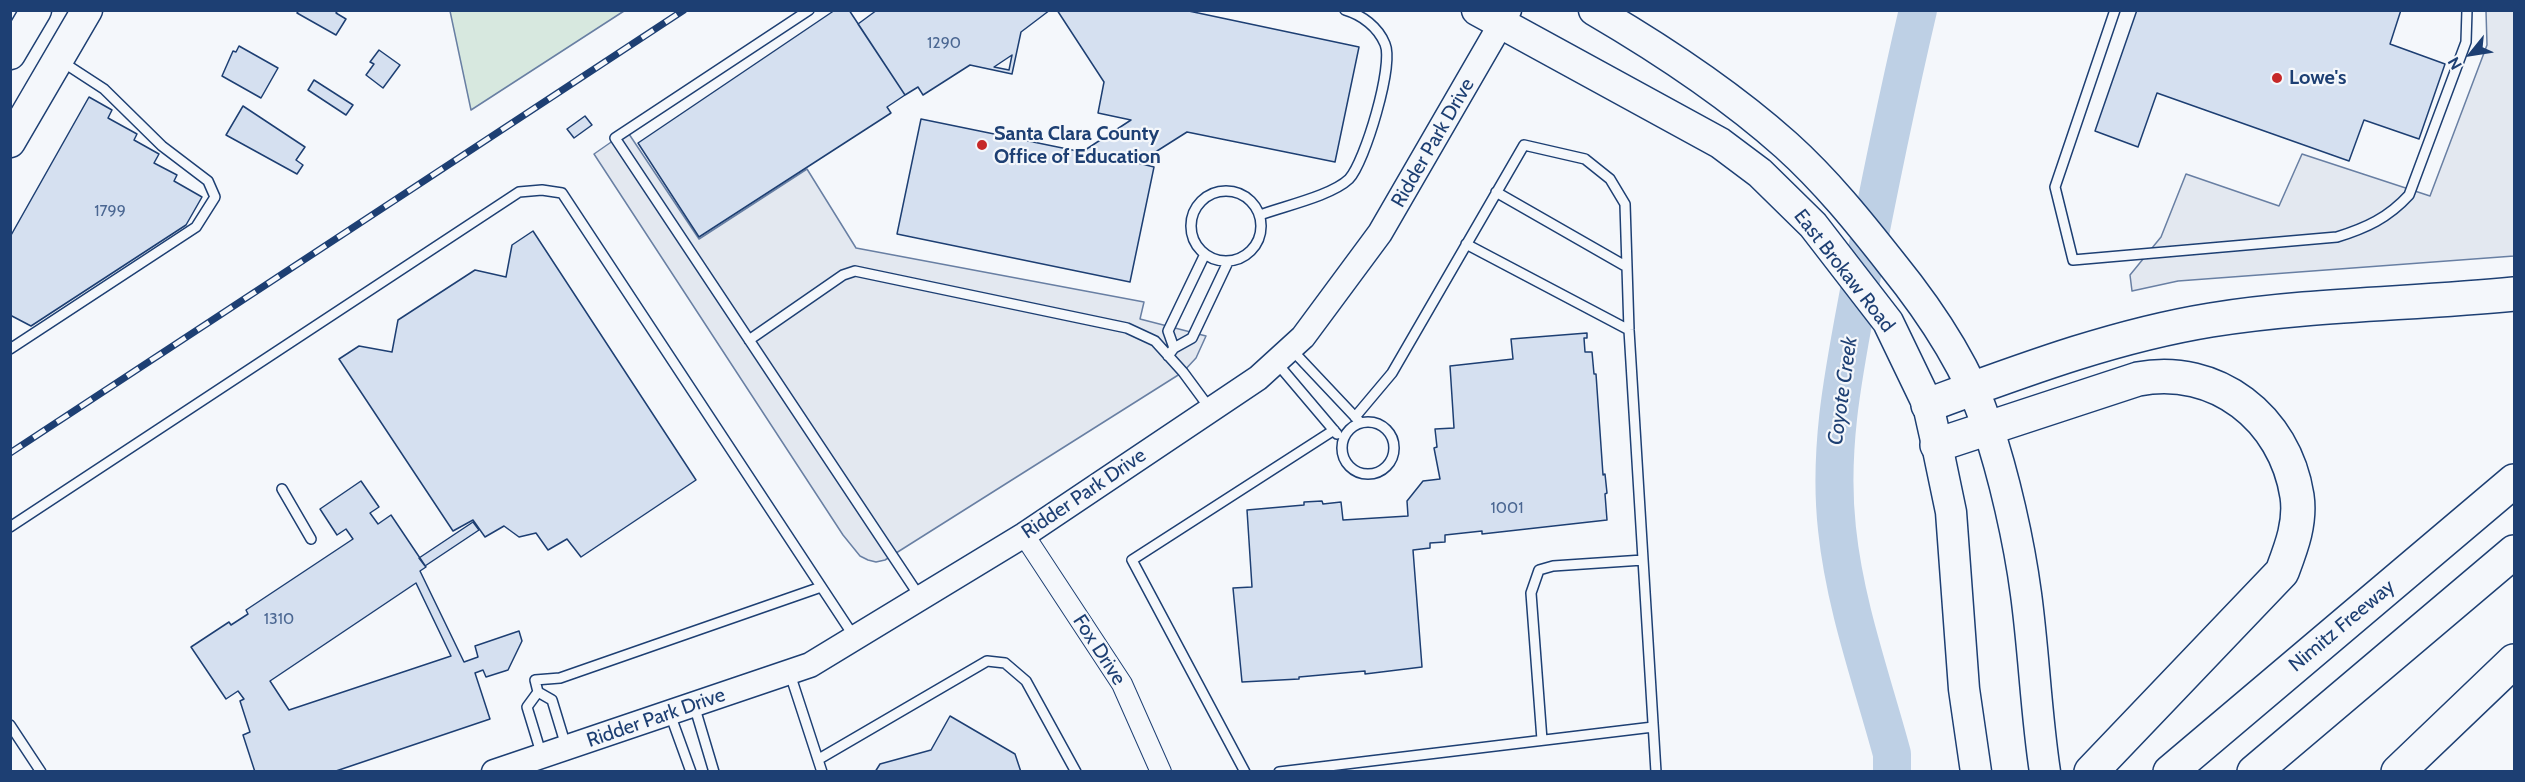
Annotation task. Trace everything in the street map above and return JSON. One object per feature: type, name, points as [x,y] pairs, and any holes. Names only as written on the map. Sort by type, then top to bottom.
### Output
[{"type":"highway","points":[[1928,405],[2069,353],[2136,335],[2209,320],[2262,312],[2514,294]]},
{"type":"highway","points":[[1937,445],[1987,426],[2138,379],[2159,375],[2188,377],[2217,386],[2265,421],[2282,447],[2297,496],[2296,534],[2282,572],[2096,765]]},
{"type":"highway","name":"Nimitz Freeway","points":[[2170,771],[2514,481]]},
{"type":"highway","points":[[2254,771],[2514,552]]},
{"type":"highway","points":[[2398,771],[2514,661]]},
{"type":"main road","points":[[10,54],[36,10]]},
{"type":"main road","points":[[10,142],[87,10]]},
{"type":"main road","name":"East Brokaw Road","points":[[1476,10],[1506,17],[1720,143],[1761,173],[1813,225],[1888,322],[1928,405],[1951,512],[1964,689],[1976,771]]},
{"type":"main road","name":"East Brokaw Road","points":[[1594,10],[1630,31],[1727,99],[1785,145],[1844,204],[1926,306],[1973,388],[1987,426],[2013,529],[2026,593],[2045,771]]},
{"type":"street","name":"Ridder Park Drive","points":[[494,771],[790,674],[856,640],[1024,535],[1210,410],[1284,356],[1335,298],[1380,233],[1506,17]]},
{"type":"street","name":"Fox Drive","points":[[1024,535],[1122,684],[1161,771]]},
{"type":"lane","points":[[808,10],[615,138],[921,599]]},
{"type":"lane","points":[[1260,215],[1336,188],[1356,171],[1363,155],[1388,64],[1386,45],[1376,30],[1359,14],[1345,10]]},
{"type":"lane","points":[[2115,10],[2055,187],[2073,260],[2337,237],[2370,226],[2395,210],[2409,195],[2466,42],[2467,10]]},
{"type":"lane","points":[[10,350],[196,227],[215,197],[208,181],[162,146],[104,89],[58,60]]},
{"type":"lane","points":[[1284,356],[1358,420],[1370,422],[1388,431],[1394,450],[1386,467],[1370,475],[1352,470],[1342,456],[1342,440],[1358,420],[1392,373],[1524,145],[1585,159],[1610,179],[1624,204],[1629,330],[1656,771]]},
{"type":"lane","points":[[10,527],[519,192],[542,190],[562,193],[856,640]]},
{"type":"lane","points":[[1214,192],[1235,192],[1253,202],[1260,215],[1262,228],[1258,242],[1250,253],[1238,260],[1210,259],[1192,238],[1190,224],[1194,210],[1202,200],[1214,192]]},
{"type":"lane","points":[[1496,192],[1627,267]]},
{"type":"lane","points":[[1466,244],[1629,330]]},
{"type":"lane","points":[[1171,352],[1168,331],[1205,255]]},
{"type":"lane","points":[[1171,352],[1191,338],[1228,261]]},
{"type":"lane","points":[[749,340],[843,275],[855,271],[1127,328],[1155,341],[1171,352],[1210,410]]},
{"type":"lane","points":[[1284,356],[1342,440]]},
{"type":"lane","points":[[1245,771],[1132,560],[1334,430]]},
{"type":"lane","points":[[282,489],[311,539]]},
{"type":"lane","points":[[1542,740],[1531,592],[1539,570],[1553,566],[1643,560]]},
{"type":"lane","points":[[567,748],[552,700],[538,692],[535,680],[560,678],[821,587]]},
{"type":"lane","points":[[819,759],[987,661],[1005,663],[1026,681],[1076,771]]},
{"type":"lane","points":[[790,674],[822,771]]},
{"type":"lane","points":[[538,692],[527,707],[542,756]]},
{"type":"lane","points":[[694,704],[714,771]]},
{"type":"lane","points":[[670,712],[691,771]]},
{"type":"lane","points":[[10,724],[41,771]]},
{"type":"lane","points":[[1279,771],[1653,727]]},
{"type":"shaded area","points":[[450,10],[624,11],[471,110]]},
{"type":"shaded area","points":[[2486,11],[2514,11],[2514,256],[2178,281],[2132,291],[2130,275],[2161,237],[2186,174],[2279,206],[2302,154],[2430,196],[2487,45]]},
{"type":"shaded area","points":[[627,131],[699,239],[807,169],[856,248],[1144,302],[1140,319],[1206,336],[1196,358],[1183,372],[885,560],[876,562],[868,560],[860,556],[843,535],[594,154]]},
{"type":"building","points":[[299,10],[338,10],[336,13],[346,19],[336,35],[297,13]]},
{"type":"building","points":[[835,10],[849,10],[905,95],[887,107],[891,113],[699,237],[638,143]]},
{"type":"building","name":"Santa Clara County Office of Education","points":[[877,10],[1050,10],[1021,32],[1012,74],[970,65],[923,95],[918,87],[905,95],[858,24]],"holes":[[[1012,55],[1009,70],[994,67]]]},
{"type":"building","name":"Santa Clara County Office of Education","points":[[1057,10],[1184,10],[1359,47],[1335,162],[1187,132],[1138,163],[1154,167],[1130,282],[897,234],[921,119],[1082,152],[1131,120],[1098,113],[1104,82]]},
{"type":"building","name":"Lowe's","points":[[2137,10],[2401,10],[2390,44],[2445,64],[2419,139],[2364,120],[2349,161],[2157,93],[2138,147],[2095,131]]},
{"type":"building","points":[[239,46],[278,68],[261,98],[222,76],[233,51],[236,52]]},
{"type":"building","points":[[379,50],[400,65],[383,88],[366,75],[374,64],[370,62]]},
{"type":"building","points":[[314,80],[353,105],[346,115],[308,90]]},
{"type":"building","points":[[89,97],[112,110],[108,118],[137,134],[134,140],[159,154],[154,163],[177,175],[174,181],[202,197],[186,225],[31,326],[10,315],[10,237]]},
{"type":"building","points":[[243,106],[305,147],[296,160],[303,165],[297,174],[226,135]]},
{"type":"building","points":[[585,116],[592,125],[574,138],[567,129]]},
{"type":"building","points":[[533,231],[696,480],[581,557],[567,539],[548,550],[536,533],[519,537],[504,526],[485,537],[473,520],[453,531],[339,359],[359,346],[392,352],[398,320],[475,270],[506,277],[512,245]]},
{"type":"building","points":[[1587,333],[1587,338],[1584,338],[1585,352],[1592,352],[1594,374],[1596,374],[1603,475],[1605,474],[1607,493],[1605,494],[1607,520],[1482,534],[1482,531],[1445,535],[1445,542],[1430,543],[1430,548],[1413,550],[1422,667],[1365,674],[1365,671],[1299,677],[1299,679],[1242,682],[1233,588],[1252,587],[1247,510],[1304,505],[1304,502],[1322,501],[1323,504],[1341,502],[1343,520],[1408,516],[1407,501],[1423,481],[1440,479],[1434,448],[1437,447],[1435,429],[1454,428],[1450,366],[1513,359],[1511,339]]},
{"type":"building","points":[[361,481],[379,507],[370,513],[378,524],[391,515],[426,567],[420,571],[464,662],[478,657],[475,646],[519,631],[522,641],[508,670],[486,677],[483,670],[475,673],[490,719],[333,772],[255,772],[243,735],[250,732],[240,701],[244,699],[238,691],[226,699],[191,647],[229,622],[231,625],[248,614],[246,610],[353,539],[346,529],[337,535],[320,509]],"holes":[[[416,583],[451,656],[289,710],[270,681]]]},
{"type":"building","points":[[473,522],[479,530],[425,566],[419,558]]},
{"type":"building","points":[[950,716],[1015,754],[1021,772],[875,772],[880,764],[931,750]]},
{"type":"waterway","name":"Coyote Creek","points":[[1892,772],[1892,754],[1860,643],[1841,558],[1835,499],[1836,439],[1848,351],[1880,186],[1918,10]]},
{"type":"railway","points":[[10,453],[684,10]]},
{"type":"place","name":"Lowe's","points":[[2277,78]]},
{"type":"place","name":"Santa Clara County Office of Education","points":[[982,145]]}]
